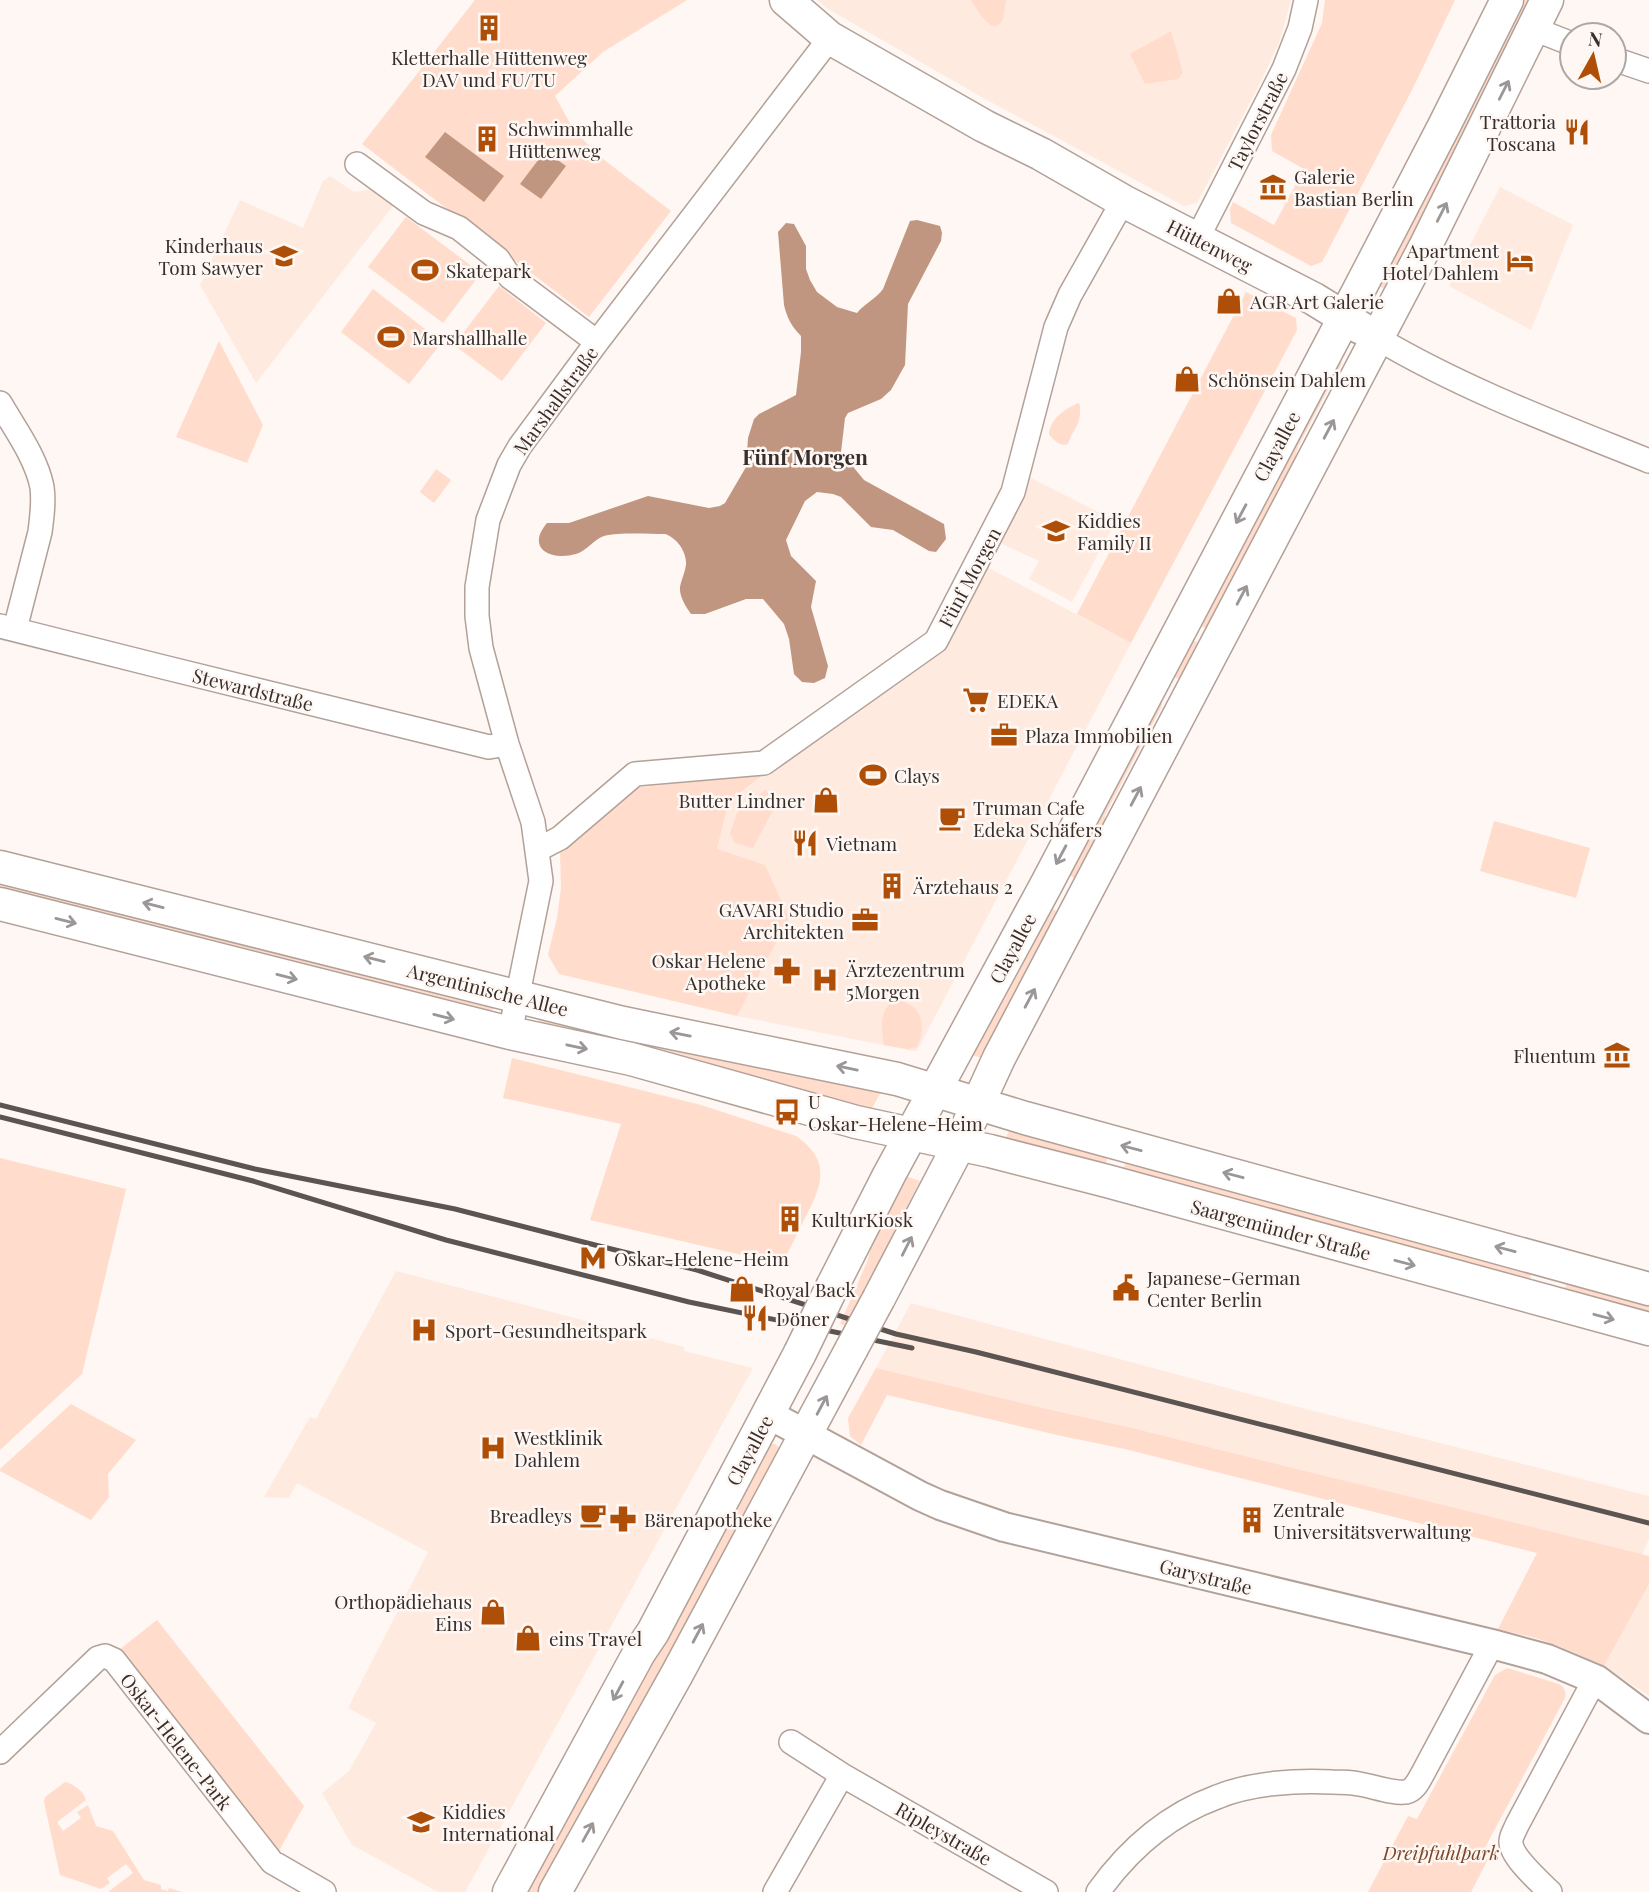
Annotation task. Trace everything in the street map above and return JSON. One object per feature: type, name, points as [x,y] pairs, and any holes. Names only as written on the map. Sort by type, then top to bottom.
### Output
[{"type":"main road","name":"Hüttenweg","points":[[786,0],[830,38],[1124,201],[1314,299],[1377,338]]},
{"type":"main road","name":"Clayallee","points":[[509,1892],[653,1632],[768,1414],[911,1134],[1444,127],[1507,0]]},
{"type":"main road","name":"Clayallee","points":[[555,1892],[677,1674],[879,1298],[959,1144],[1012,1034],[1377,338],[1547,0]]},
{"type":"main road","name":"Argentinische Allee","points":[[0,867],[623,1023],[863,1071],[978,1104]]},
{"type":"main road","name":"Argentinische Allee","points":[[0,904],[510,1033],[631,1059],[856,1122],[911,1134]]},
{"type":"main road","name":"Saargemünder Straße","points":[[978,1104],[1649,1289]]},
{"type":"main road","name":"Saargemünder Straße","points":[[911,1134],[1107,1181],[1649,1329]]},
{"type":"street","name":"Taylorstraße","points":[[1197,239],[1284,69],[1300,28],[1307,0]]},
{"type":"street","points":[[1534,29],[1558,38]]},
{"type":"street","name":"Marshallstraße","points":[[510,1033],[541,881],[533,822],[507,744],[481,648],[477,587],[488,520],[509,465],[520,446],[830,38]]},
{"type":"street","points":[[1628,64],[1649,71]]},
{"type":"street","points":[[357,164],[424,214],[459,228],[498,259],[510,277],[597,342]]},
{"type":"street","name":"Fünf Morgen","points":[[537,850],[560,838],[635,774],[764,763],[936,641],[1013,492],[1056,327],[1070,295],[1124,201]]},
{"type":"street","name":"Hüttenweg","points":[[1377,338],[1477,389],[1649,461]]},
{"type":"street","points":[[0,403],[31,458],[42,490],[40,532],[8,628]]},
{"type":"street","name":"Stewardstraße","points":[[8,628],[489,747],[507,744]]},
{"type":"street","name":"Garystraße","points":[[768,1414],[940,1505],[1004,1527],[1492,1644],[1547,1660],[1597,1680],[1649,1719]]},
{"type":"street","points":[[1098,1892],[1114,1870],[1155,1831],[1217,1797],[1241,1790],[1307,1781],[1356,1783],[1401,1792],[1409,1791],[1415,1787],[1423,1773],[1492,1644]]},
{"type":"street","name":"Oskar-Helene-Park","points":[[0,1752],[98,1658],[106,1656],[114,1660],[272,1862],[324,1892]]},
{"type":"street","points":[[1550,1892],[1521,1861],[1512,1849],[1511,1841],[1517,1825],[1597,1680]]},
{"type":"street","name":"Ripleystraße","points":[[791,1742],[842,1775],[1046,1892]]},
{"type":"street","points":[[775,1892],[842,1775]]},
{"type":"shaded area","points":[[817,0],[1291,0],[1279,43],[1257,89],[1197,203],[1184,206],[985,99],[828,9]]},
{"type":"shaded area","points":[[445,132],[504,176],[484,202],[425,157]]},
{"type":"shaded area","points":[[545,151],[566,166],[541,199],[520,184]]},
{"type":"shaded area","name":"Kinderhaus Tom Sawyer","points":[[330,176],[354,192],[378,188],[396,202],[256,383],[200,285],[240,200],[303,228],[323,181]]},
{"type":"shaded area","points":[[1500,187],[1573,225],[1531,330],[1449,286]]},
{"type":"shaded area","points":[[917,220],[940,226],[942,233],[941,241],[908,304],[905,365],[891,390],[881,399],[848,413],[841,452],[864,480],[944,524],[946,539],[936,552],[929,551],[893,530],[871,527],[841,497],[817,492],[805,501],[786,540],[791,556],[816,581],[811,607],[828,666],[825,678],[814,683],[802,682],[794,674],[784,624],[763,599],[746,599],[705,614],[691,614],[680,590],[686,565],[685,555],[680,546],[665,534],[611,535],[567,556],[544,551],[539,540],[547,523],[569,523],[648,496],[709,508],[725,503],[746,467],[748,438],[754,419],[796,395],[801,336],[790,322],[784,305],[778,232],[786,223],[794,224],[806,246],[806,269],[817,292],[837,307],[857,313],[883,289],[910,221]]},
{"type":"shaded area","name":"Kiddies Family II","points":[[1027,476],[1116,521],[1072,602],[1029,579],[1039,561],[996,541]]},
{"type":"shaded area","points":[[985,566],[1131,643],[919,1047],[913,1051],[737,1016],[788,918],[717,849],[729,801],[943,646]]},
{"type":"shaded area","points":[[396,1271],[684,1347],[684,1351],[753,1368],[465,1892],[438,1892],[352,1845],[322,1793],[349,1771],[376,1723],[348,1708],[428,1552],[297,1483],[289,1498],[264,1497],[310,1417],[316,1419]]},
{"type":"shaded area","points":[[911,1303],[1294,1406],[1649,1496],[1649,1539],[1642,1555],[1132,1428],[876,1368]]},
{"type":"shaded area","points":[[1649,1584],[1649,1696],[1604,1666]]},
{"type":"green space","points":[[475,0],[687,0],[603,52],[555,96],[573,129],[599,156],[671,211],[589,317],[362,144]]},
{"type":"green space","points":[[971,0],[1006,0],[1004,16],[999,24],[990,25]]},
{"type":"green space","points":[[1325,0],[1455,0],[1413,88],[1322,262],[1311,266],[1231,223],[1230,209],[1233,202],[1274,225],[1304,169],[1272,151],[1271,135],[1322,23]]},
{"type":"green space","points":[[1518,0],[1536,0],[1390,292],[1373,283]]},
{"type":"green space","points":[[1171,31],[1183,73],[1178,79],[1145,84],[1130,54]]},
{"type":"green space","name":"Skatepark","points":[[406,217],[481,273],[443,323],[368,267]]},
{"type":"green space","points":[[499,286],[546,323],[502,381],[454,345]]},
{"type":"green space","name":"Marshallhalle","points":[[373,289],[442,342],[409,384],[341,332]]},
{"type":"green space","points":[[1246,292],[1296,318],[1297,330],[1131,643],[1077,614]]},
{"type":"green space","points":[[219,341],[263,425],[247,463],[176,437]]},
{"type":"green space","points":[[1334,359],[1342,363],[1298,447],[1289,481],[1211,631],[1196,624]]},
{"type":"green space","points":[[1078,403],[1080,412],[1077,426],[1068,444],[1060,444],[1049,434],[1052,424],[1063,411]]},
{"type":"green space","points":[[436,469],[451,480],[434,503],[420,492]]},
{"type":"green space","points":[[1188,638],[1203,645],[1184,682],[1169,674]]},
{"type":"green space","points":[[1160,698],[1162,706],[1105,815],[1107,827],[1080,881],[1065,873]]},
{"type":"green space","points":[[765,774],[729,801],[717,849],[765,865],[789,918],[737,1016],[559,974],[548,955],[561,888],[560,851],[633,788]]},
{"type":"green space","points":[[765,790],[778,801],[753,848],[735,843],[730,833],[737,813]]},
{"type":"green space","points":[[1494,821],[1590,848],[1576,898],[1480,871]]},
{"type":"green space","points":[[0,878],[494,1004],[494,1008],[489,1014],[0,892]]},
{"type":"green space","points":[[1047,906],[1062,914],[985,1059],[969,1054]]},
{"type":"green space","points":[[899,1000],[913,1007],[920,1018],[922,1032],[917,1047],[908,1049],[884,1045],[884,1012]]},
{"type":"green space","points":[[540,1018],[883,1088],[869,1114],[540,1026]]},
{"type":"green space","points":[[512,1058],[701,1105],[796,1136],[815,1155],[819,1164],[819,1184],[782,1264],[590,1220],[621,1124],[503,1098]]},
{"type":"green space","points":[[1011,1127],[1106,1156],[1105,1166],[1004,1141]]},
{"type":"green space","points":[[0,1158],[126,1189],[82,1374],[0,1450]]},
{"type":"green space","points":[[1127,1162],[1531,1271],[1530,1280],[1125,1173],[1123,1168]]},
{"type":"green space","points":[[905,1176],[920,1181],[847,1326],[840,1324],[867,1262],[875,1234]]},
{"type":"green space","points":[[1567,1281],[1649,1301],[1649,1317],[1564,1291]]},
{"type":"green space","points":[[876,1368],[1132,1428],[1649,1556],[1649,1584],[1604,1666],[1536,1638],[1498,1629],[1537,1553],[1125,1449],[887,1395],[861,1445],[850,1436],[848,1418]]},
{"type":"green space","points":[[71,1404],[136,1440],[108,1474],[109,1497],[91,1520],[0,1471]]},
{"type":"green space","points":[[770,1444],[781,1449],[739,1532],[538,1892],[525,1892]]},
{"type":"green space","points":[[157,1620],[304,1806],[276,1856],[119,1650]]},
{"type":"green space","name":"Dreipfuhlpark","points":[[1507,1668],[1559,1684],[1565,1690],[1565,1698],[1481,1855],[1488,1859],[1471,1892],[1368,1892],[1408,1816],[1417,1819],[1495,1675]]},
{"type":"green space","points":[[65,1782],[78,1789],[86,1800],[57,1822],[63,1831],[81,1818],[77,1812],[88,1805],[96,1826],[113,1831],[144,1880],[161,1885],[161,1889],[168,1891],[169,1888],[182,1892],[108,1892],[133,1873],[126,1864],[107,1878],[110,1883],[101,1889],[60,1875],[44,1802],[45,1797]]},
{"type":"railway","points":[[0,1105],[255,1169],[455,1209],[697,1270],[896,1334],[1649,1523]]},
{"type":"railway","points":[[0,1117],[253,1181],[446,1240],[689,1302],[912,1348]]},
{"type":"place","name":"Kletterhalle Hüttenweg DAV und FU/TU","points":[[489,28]]},
{"type":"place","name":"Trattoria Toscana","points":[[1577,132]]},
{"type":"place","name":"Schwimmhalle Hüttenweg","points":[[487,139]]},
{"type":"place","name":"Galerie Bastian Berlin","points":[[1273,187]]},
{"type":"place","name":"Kinderhaus Tom Sawyer","points":[[284,256]]},
{"type":"place","name":"Apartment Hotel Dahlem","points":[[1520,261]]},
{"type":"place","name":"Skatepark","points":[[425,270]]},
{"type":"place","name":"AGR Art Galerie","points":[[1229,301]]},
{"type":"place","name":"Marshallhalle","points":[[391,337]]},
{"type":"place","name":"Schönsein Dahlem","points":[[1187,379]]},
{"type":"place","name":"Kiddies Family II","points":[[1056,531]]},
{"type":"place","name":"EDEKA","points":[[976,700]]},
{"type":"place","name":"Plaza Immobilien","points":[[1004,735]]},
{"type":"place","name":"Clays","points":[[873,775]]},
{"type":"place","name":"Butter Lindner","points":[[826,800]]},
{"type":"place","name":"Truman Cafe Edeka Schäfers","points":[[952,818]]},
{"type":"place","name":"Vietnam","points":[[805,843]]},
{"type":"place","name":"Ärztehaus 2","points":[[892,886]]},
{"type":"place","name":"GAVARI Studio Architekten","points":[[865,920]]},
{"type":"place","name":"Oskar Helene Apotheke","points":[[787,971]]},
{"type":"place","name":"Ärztezentrum 5Morgen","points":[[825,980]]},
{"type":"place","name":"Fluentum","points":[[1617,1055]]},
{"type":"place","name":"U Oskar-Helene-Heim","points":[[787,1112]]},
{"type":"place","name":"KulturKiosk","points":[[790,1219]]},
{"type":"place","name":"Oskar-Helene-Heim","points":[[593,1258]]},
{"type":"place","name":"Japanese-German Center Berlin","points":[[1126,1288]]},
{"type":"place","name":"Royal Back","points":[[742,1289]]},
{"type":"place","name":"Döner","points":[[755,1318]]},
{"type":"place","name":"Sport-Gesundheitspark","points":[[424,1330]]},
{"type":"place","name":"Westklinik Dahlem","points":[[493,1448]]},
{"type":"place","name":"Breadleys","points":[[593,1515]]},
{"type":"place","name":"Bärenapotheke","points":[[623,1519]]},
{"type":"place","name":"Zentrale Universitätsverwaltung","points":[[1252,1520]]},
{"type":"place","name":"Orthopädiehaus Eins","points":[[493,1612]]},
{"type":"place","name":"eins Travel","points":[[528,1638]]},
{"type":"place","name":"Kiddies International","points":[[421,1822]]},
{"type":"district","name":"Fünf Morgen","points":[[805,456]]}]
